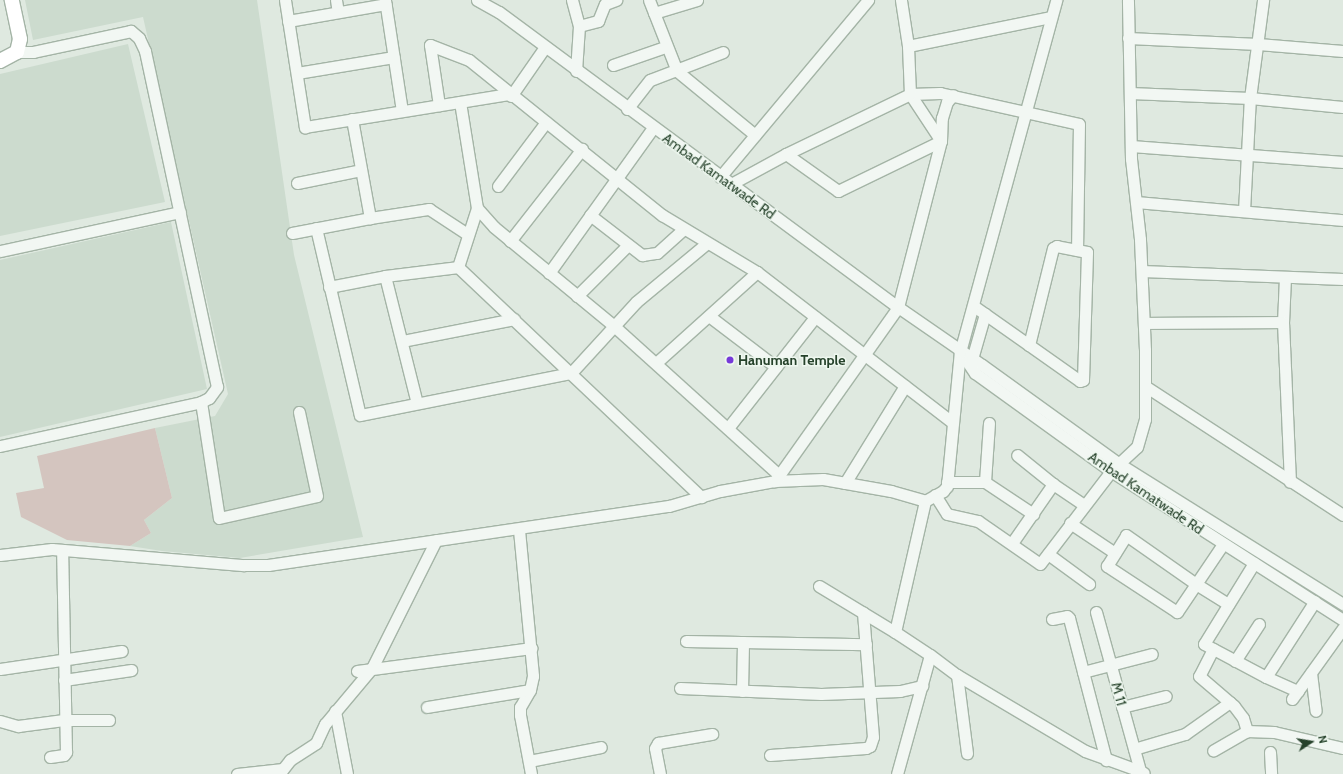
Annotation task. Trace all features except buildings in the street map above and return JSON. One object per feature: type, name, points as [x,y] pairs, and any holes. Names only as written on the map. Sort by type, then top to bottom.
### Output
[{"type":"main road","points":[[0,61],[16,52],[20,39],[12,0]]},
{"type":"street","points":[[285,0],[305,127],[510,95],[545,47]]},
{"type":"street","points":[[336,0],[338,12]]},
{"type":"street","name":"Ambad Kamatwade Rd","points":[[477,0],[499,12],[627,110],[731,184],[960,352],[972,359],[1114,467],[1343,604]]},
{"type":"street","points":[[572,0],[579,26],[576,71]]},
{"type":"street","points":[[579,26],[598,21],[605,4],[616,0]]},
{"type":"street","points":[[649,0],[665,46],[676,71],[755,135]]},
{"type":"street","points":[[654,13],[697,0]]},
{"type":"street","points":[[720,177],[868,0]]},
{"type":"street","points":[[901,0],[908,46],[910,94],[940,141]]},
{"type":"street","points":[[895,632],[925,501],[943,491],[947,482],[960,352],[975,306],[1027,112],[1050,17],[1056,0]]},
{"type":"street","points":[[935,495],[947,514],[978,521],[1012,543],[1040,564],[1114,467],[1137,447],[1145,419],[1144,323],[1142,271],[1131,146],[1128,0]]},
{"type":"street","points":[[1244,211],[1250,98],[1263,0]]},
{"type":"street","points":[[288,21],[385,2],[402,111]]},
{"type":"street","points":[[908,46],[1050,17]]},
{"type":"street","points":[[0,446],[201,402],[209,398],[217,387],[145,51],[139,38],[131,31],[33,52],[16,52]]},
{"type":"street","points":[[1128,38],[1258,44],[1343,51]]},
{"type":"street","points":[[439,105],[430,45],[468,60],[510,95],[582,149],[616,179],[684,229],[757,272],[953,423]]},
{"type":"street","points":[[613,65],[665,46]]},
{"type":"street","points":[[627,110],[650,80],[723,52]]},
{"type":"street","points":[[297,73],[394,57]]},
{"type":"street","points":[[731,184],[786,154],[910,94],[932,92],[953,96],[1079,124],[1077,250]]},
{"type":"street","points":[[1130,93],[1250,98],[1343,107]]},
{"type":"street","points":[[777,478],[898,307],[940,141],[945,110],[953,96]]},
{"type":"street","points":[[458,267],[476,208],[460,102]]},
{"type":"street","points":[[352,119],[370,218]]},
{"type":"street","points":[[498,186],[546,122]]},
{"type":"street","points":[[548,273],[653,128]]},
{"type":"street","points":[[786,154],[838,192],[940,141]]},
{"type":"street","points":[[1131,146],[1343,162]]},
{"type":"street","points":[[510,241],[582,149]]},
{"type":"street","points":[[297,183],[362,170]]},
{"type":"street","points":[[1136,202],[1343,220]]},
{"type":"street","points":[[476,208],[510,241],[614,326],[656,363],[728,428],[777,478]]},
{"type":"street","points":[[292,233],[370,218],[429,209],[467,234]]},
{"type":"street","points":[[0,251],[180,212]]},
{"type":"street","points":[[590,215],[642,255],[651,255],[684,229]]},
{"type":"street","points":[[316,228],[360,415],[571,373],[636,302],[707,243]]},
{"type":"street","points":[[577,296],[628,245]]},
{"type":"street","points":[[975,306],[1029,345],[1083,380],[1087,252],[1057,246],[1053,248],[1029,345]]},
{"type":"street","points":[[329,287],[385,276],[458,267],[701,497]]},
{"type":"street","points":[[1142,271],[1343,279]]},
{"type":"street","points":[[656,363],[757,272]]},
{"type":"street","points":[[385,276],[417,403]]},
{"type":"street","points":[[1285,277],[1283,322],[1290,482]]},
{"type":"street","points":[[972,359],[985,314]]},
{"type":"street","points":[[709,316],[776,367]]},
{"type":"street","points":[[728,428],[815,317]]},
{"type":"street","points":[[402,342],[514,319]]},
{"type":"street","points":[[1144,323],[1283,322]]},
{"type":"street","name":"Ambad Kamatwade Rd","points":[[960,352],[975,373],[1114,467],[1223,544],[1343,620]]},
{"type":"street","points":[[845,483],[905,386]]},
{"type":"street","points":[[1145,386],[1290,482],[1343,515]]},
{"type":"street","points":[[201,402],[219,518],[317,496],[299,412]]},
{"type":"street","points":[[985,482],[989,423]]},
{"type":"street","points":[[1017,454],[1053,484],[1084,505]]},
{"type":"street","points":[[0,555],[40,549],[256,565],[519,530],[669,506],[720,491],[777,478],[812,479],[845,483],[891,491],[925,501]]},
{"type":"street","points":[[947,482],[985,482],[1033,514]]},
{"type":"street","points":[[1012,543],[1053,484]]},
{"type":"street","points":[[1070,523],[1115,553]]},
{"type":"street","points":[[519,530],[533,676],[530,690],[520,707],[531,774]]},
{"type":"street","points":[[1223,544],[1196,584],[1177,612],[1107,566],[1126,535],[1196,584],[1228,604]]},
{"type":"street","points":[[237,774],[281,771],[294,756],[316,743],[322,728],[372,668],[436,540]]},
{"type":"street","points":[[50,757],[65,753],[62,550]]},
{"type":"street","points":[[1048,554],[1089,584]]},
{"type":"street","points":[[1254,563],[1204,644],[1266,677],[1295,695],[1343,628]]},
{"type":"street","points":[[819,586],[895,632],[957,674],[1106,760],[1143,773]]},
{"type":"street","points":[[1266,677],[1315,601]]},
{"type":"street","points":[[770,755],[868,747],[873,737],[863,612]]},
{"type":"street","name":"M 11","points":[[1096,612],[1134,749],[1143,773]]},
{"type":"street","points":[[1052,620],[1068,617],[1106,760]]},
{"type":"street","points":[[1235,661],[1259,624]]},
{"type":"street","points":[[686,641],[866,644]]},
{"type":"street","points":[[742,691],[743,642]]},
{"type":"street","points":[[357,670],[531,648]]},
{"type":"street","points":[[1213,649],[1199,676],[1230,702],[1243,718],[1247,731]]},
{"type":"street","points":[[0,669],[63,662],[122,651]]},
{"type":"street","points":[[1083,672],[1152,654]]},
{"type":"street","points":[[897,774],[930,655]]},
{"type":"street","points":[[64,680],[132,670]]},
{"type":"street","points":[[1311,673],[1316,711]]},
{"type":"street","points":[[957,674],[967,753]]},
{"type":"street","points":[[680,688],[742,691],[870,692],[900,691],[922,686]]},
{"type":"street","points":[[427,708],[530,690]]},
{"type":"street","points":[[1122,707],[1166,696]]},
{"type":"street","points":[[1134,749],[1185,734],[1230,702]]},
{"type":"street","points":[[335,711],[346,774]]},
{"type":"street","points":[[0,721],[18,726],[64,720],[109,720]]},
{"type":"street","points":[[1213,751],[1247,731],[1274,732],[1343,748]]},
{"type":"street","points":[[660,774],[655,748],[658,743],[712,734]]},
{"type":"street","points":[[529,761],[601,747]]},
{"type":"street","points":[[1270,752],[1271,774]]},
{"type":"shaded area","points":[[25,0],[257,0],[294,255],[363,537],[240,558],[162,551],[130,546],[151,533],[144,520],[172,498],[155,428],[215,416],[228,394],[143,17],[33,40]]},
{"type":"shaded area","points":[[128,44],[165,202],[0,236],[0,74]]},
{"type":"shaded area","points":[[171,222],[207,389],[0,437],[0,260]]},
{"type":"shaded area","points":[[155,428],[172,498],[144,520],[151,533],[130,546],[67,540],[21,517],[16,493],[44,488],[37,456]]},
{"type":"place","name":"Hanuman Temple","points":[[730,360]]}]
